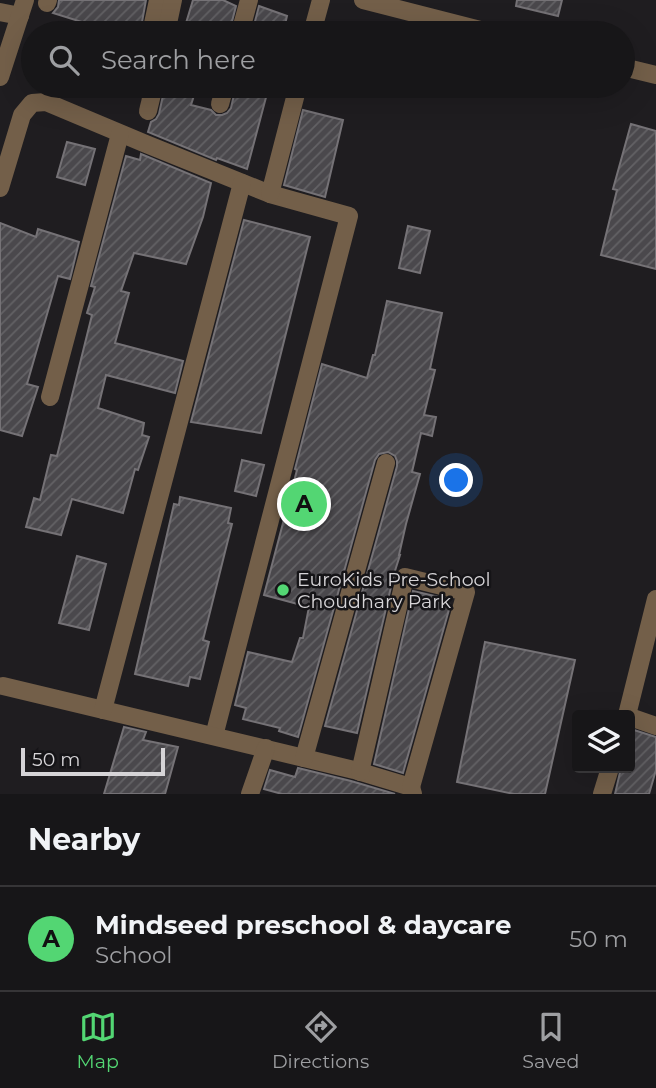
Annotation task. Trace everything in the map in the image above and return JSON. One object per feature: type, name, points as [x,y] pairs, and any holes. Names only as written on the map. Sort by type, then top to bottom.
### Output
[{"type":"street","points":[[154,21],[158,0]]},
{"type":"street","points":[[169,21],[173,0]]},
{"type":"street","points":[[243,21],[249,0]]},
{"type":"street","points":[[315,21],[321,0]]},
{"type":"street","points":[[363,0],[445,21]]},
{"type":"street","points":[[0,12],[23,8],[0,77]]},
{"type":"street","points":[[635,70],[656,75]]},
{"type":"street","points":[[148,111],[151,98]]},
{"type":"street","points":[[220,104],[222,98]]},
{"type":"street","points":[[270,194],[295,98]]},
{"type":"street","points":[[0,188],[22,114],[32,103],[46,102],[270,194],[349,216],[214,736]]},
{"type":"street","points":[[50,397],[120,134]]},
{"type":"street","points":[[103,710],[242,183]]},
{"type":"street","points":[[304,758],[386,463]]},
{"type":"street","points":[[3,686],[266,748],[360,772],[412,790],[466,593],[405,577],[360,772]]},
{"type":"street","points":[[629,710],[656,598]]},
{"type":"street","points":[[635,718],[656,726]]},
{"type":"street","points":[[250,794],[266,748]]},
{"type":"street","points":[[602,794],[608,773]]},
{"type":"building","points":[[59,0],[146,0],[142,21],[79,21],[53,13]]},
{"type":"building","points":[[193,0],[223,0],[236,6],[232,21],[187,21]]},
{"type":"building","points":[[517,0],[562,0],[558,16],[516,6]]},
{"type":"building","points":[[259,6],[287,16],[286,21],[255,21]]},
{"type":"building","points":[[162,98],[193,98],[191,105],[222,115],[231,108],[233,98],[266,98],[247,169],[217,158],[216,160],[148,132],[151,122],[159,114]]},
{"type":"building","points":[[303,110],[343,120],[325,197],[284,185]]},
{"type":"building","points":[[631,124],[656,131],[656,269],[601,255],[617,190],[613,189]]},
{"type":"building","points":[[67,142],[95,149],[85,185],[57,177]]},
{"type":"building","points":[[141,154],[211,183],[203,217],[186,264],[134,253],[121,291],[129,293],[115,343],[183,361],[175,393],[106,375],[98,408],[144,423],[142,435],[149,437],[138,470],[135,469],[123,513],[72,499],[61,535],[26,527],[34,498],[40,500],[51,455],[57,456],[92,315],[87,313],[95,287],[91,286],[126,156],[140,160]]},
{"type":"building","points":[[244,220],[310,237],[261,433],[191,422]]},
{"type":"building","points":[[0,223],[36,237],[38,229],[79,242],[70,279],[58,276],[27,384],[38,387],[22,436],[0,430]]},
{"type":"building","points":[[408,226],[430,231],[420,273],[399,268]]},
{"type":"building","points":[[387,301],[442,313],[430,369],[435,370],[424,415],[436,417],[432,436],[421,433],[412,472],[420,474],[357,733],[325,726],[397,466],[395,456],[388,452],[379,454],[375,460],[298,737],[279,731],[280,728],[243,719],[246,708],[235,705],[248,652],[292,662],[300,638],[303,638],[309,607],[264,595],[297,470],[295,469],[322,364],[367,378]]},
{"type":"building","points":[[242,460],[264,465],[256,496],[235,491]]},
{"type":"building","points":[[180,497],[231,508],[228,523],[232,524],[203,640],[209,642],[200,679],[190,677],[188,686],[135,674],[174,504],[179,505]]},
{"type":"building","points":[[77,556],[106,564],[89,630],[59,623]]},
{"type":"building","points":[[413,591],[448,599],[450,606],[403,773],[374,764]]},
{"type":"building","points":[[485,642],[575,660],[545,794],[514,794],[457,782]]},
{"type":"building","points":[[124,727],[146,732],[143,740],[178,747],[165,794],[104,794]]},
{"type":"building","points":[[635,730],[656,737],[656,770],[649,794],[615,794],[620,773],[635,773]]},
{"type":"building","points":[[298,768],[395,794],[282,794],[264,789],[270,770],[295,777]]},
{"type":"place","name":"Mindseed preschool & daycare","points":[[304,504]]},
{"type":"place","name":"EuroKids Pre-School Choudhary Park","points":[[283,590]]}]
